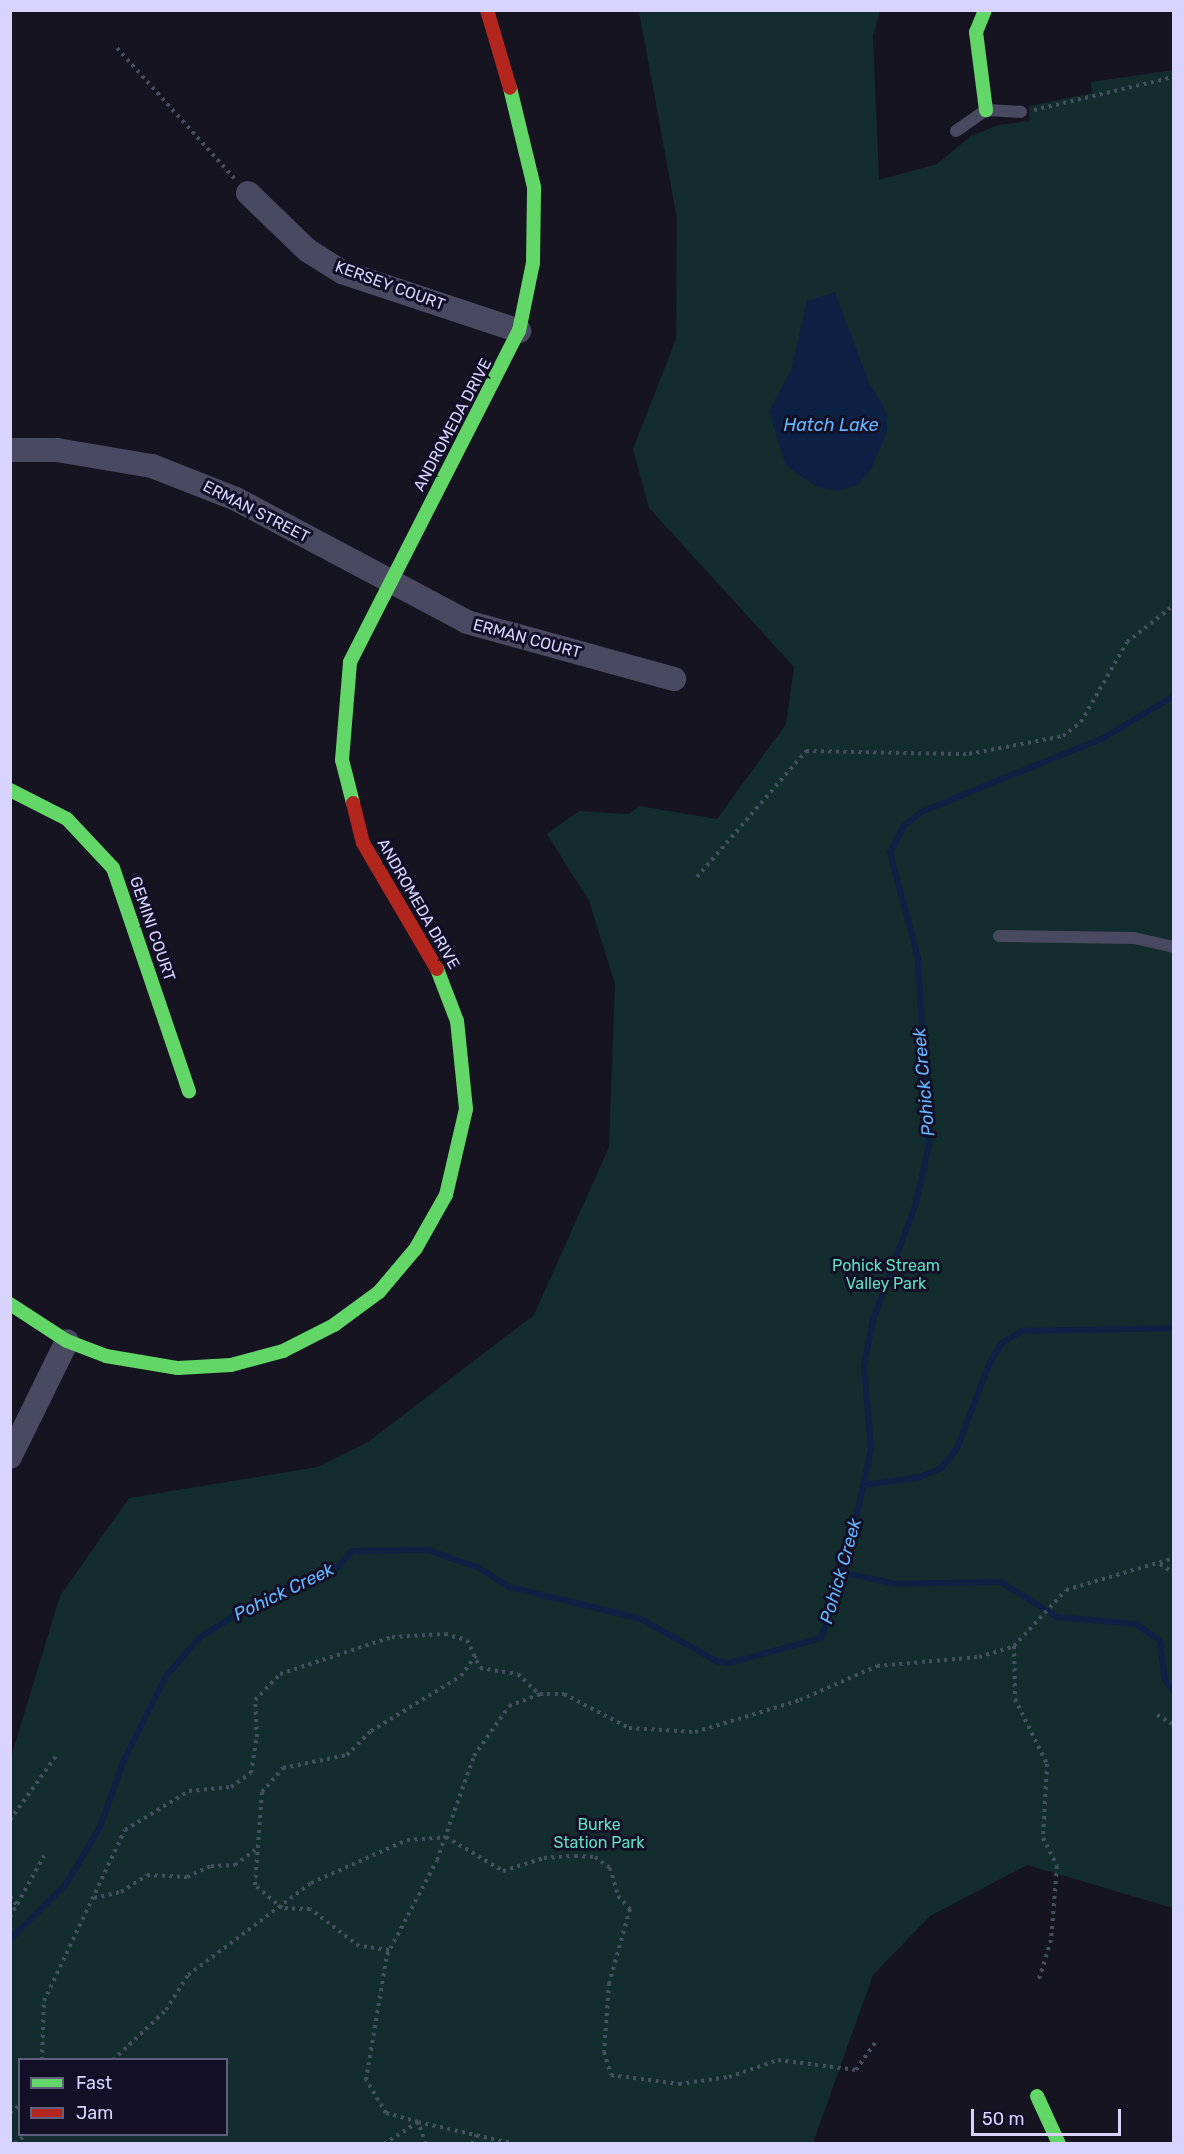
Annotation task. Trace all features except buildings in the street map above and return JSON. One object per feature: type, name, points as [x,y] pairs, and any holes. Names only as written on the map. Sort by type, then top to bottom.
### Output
[{"type":"street","name":"ANDROMEDA DRIVE","points":[[10,1304],[67,1341],[126,1361],[178,1368],[231,1365],[283,1351],[334,1325],[379,1292],[416,1248],[446,1195],[466,1109],[458,1021],[434,961],[363,843],[342,760],[342,712],[350,662],[386,582],[500,375],[519,331],[534,262],[534,187],[488,10]]},
{"type":"street","points":[[985,10],[976,32],[986,110]]},
{"type":"street","name":"KERSEY COURT","points":[[248,193],[307,250],[342,272],[519,331]]},
{"type":"street","name":"ERMAN STREET","points":[[10,450],[106,456],[194,480],[386,582]]},
{"type":"street","name":"ERMAN COURT","points":[[386,582],[467,622],[674,679]]},
{"type":"street","name":"GEMINI COURT","points":[[10,790],[67,819],[113,868],[189,1091]]},
{"type":"street","points":[[10,1458],[67,1341]]},
{"type":"street","points":[[1037,2097],[1059,2144]]},
{"type":"lane","points":[[956,131],[986,110],[1021,112]]},
{"type":"lane","points":[[999,936],[1134,938],[1173,947]]},
{"type":"path","points":[[117,48],[248,193]]},
{"type":"path","points":[[1021,112],[1081,103],[1173,77]]},
{"type":"path","points":[[697,877],[806,751],[969,754],[1064,736],[1081,722],[1127,642],[1173,605]]},
{"type":"path","points":[[515,2144],[386,2113],[366,2080],[389,1950],[446,1837],[474,1756],[508,1706],[540,1694],[564,1694],[629,1728],[695,1732],[800,1700],[877,1666],[979,1657],[1014,1646],[1038,1624],[1066,1590],[1173,1558]]},
{"type":"path","points":[[1159,1564],[1173,1573]]},
{"type":"path","points":[[42,2058],[44,2001],[94,1898],[103,1869],[126,1830],[189,1791],[231,1787],[251,1773],[257,1737],[255,1700],[280,1674],[392,1636],[445,1634],[467,1640],[478,1653],[480,1668],[518,1674],[540,1694]]},
{"type":"path","points":[[1014,1646],[1015,1699],[1047,1764],[1043,1838],[1057,1866],[1051,1940],[1039,1978]]},
{"type":"path","points":[[389,1950],[359,1946],[310,1909],[282,1908],[255,1885],[259,1804],[270,1778],[283,1768],[347,1755],[370,1731],[461,1676],[478,1653]]},
{"type":"path","points":[[1157,1715],[1173,1725]]},
{"type":"path","points":[[10,1820],[56,1756]]},
{"type":"path","points":[[115,2058],[166,2010],[188,1975],[338,1867],[407,1840],[446,1837],[503,1871],[544,1858],[575,1856],[595,1857],[610,1868],[618,1896],[630,1909],[609,1983],[604,2052],[611,2075],[679,2084],[729,2077],[778,2060],[855,2070],[877,2040]]},
{"type":"path","points":[[94,1898],[121,1892],[147,1875],[187,1877],[211,1866],[235,1865],[255,1850]]},
{"type":"path","points":[[10,1917],[44,1856]]},
{"type":"path","points":[[10,1896],[17,1906]]},
{"type":"path","points":[[384,2144],[418,2122]]},
{"type":"path","points":[[418,2122],[426,2144]]},
{"type":"path","points":[[472,2144],[477,2134]]},
{"type":"path","points":[[599,2144],[605,2144]]},
{"type":"green space","points":[[639,11],[880,11],[873,36],[879,180],[937,164],[971,136],[998,125],[1029,121],[1029,106],[1092,93],[1091,82],[1173,70],[1173,1908],[1027,1865],[930,1916],[873,1975],[813,2143],[11,2144],[11,1757],[60,1596],[129,1498],[317,1467],[368,1442],[534,1315],[609,1147],[615,984],[589,901],[547,834],[579,811],[629,814],[639,806],[717,819],[786,724],[794,667],[649,508],[633,449],[676,339],[677,219]]},
{"type":"water","name":"Hatch Lake","points":[[835,292],[869,383],[886,411],[887,431],[871,470],[857,485],[836,491],[817,487],[786,466],[769,411],[791,370],[807,301]]},
{"type":"waterway","name":"Pohick Creek","points":[[10,1939],[66,1884],[100,1827],[124,1760],[166,1676],[200,1637],[252,1605],[336,1569],[352,1551],[428,1550],[479,1568],[510,1587],[641,1619],[716,1661],[729,1663],[821,1638],[844,1573],[871,1449],[864,1365],[873,1320],[915,1206],[929,1145],[918,958],[890,852],[904,826],[921,812],[1103,738],[1174,696]]},
{"type":"waterway","points":[[863,1485],[920,1477],[941,1468],[957,1448],[990,1362],[1002,1343],[1021,1331],[1174,1328]]},
{"type":"waterway","points":[[844,1573],[896,1584],[1001,1582],[1057,1617],[1136,1624],[1160,1641],[1165,1680],[1174,1691]]},
{"type":"traffic: fast","points":[[985,10],[976,32],[986,110]]},
{"type":"traffic: fast","points":[[353,803],[342,760],[350,662],[519,331],[533,263],[534,187],[510,88]]},
{"type":"traffic: fast","points":[[10,790],[67,819],[113,868],[189,1091]]},
{"type":"traffic: fast","points":[[10,1304],[67,1341],[106,1356],[178,1368],[231,1365],[283,1351],[334,1325],[379,1292],[416,1248],[446,1195],[466,1109],[457,1021],[437,969]]},
{"type":"traffic: fast","points":[[1037,2096],[1059,2144]]},
{"type":"traffic: jam","points":[[487,10],[510,88]]},
{"type":"traffic: jam","points":[[353,803],[363,843],[437,969]]},
{"type":"park label","name":"Pohick Stream Valley Park","points":[[886,1275]]},
{"type":"park label","name":"Burke Station Park","points":[[599,1834]]}]
